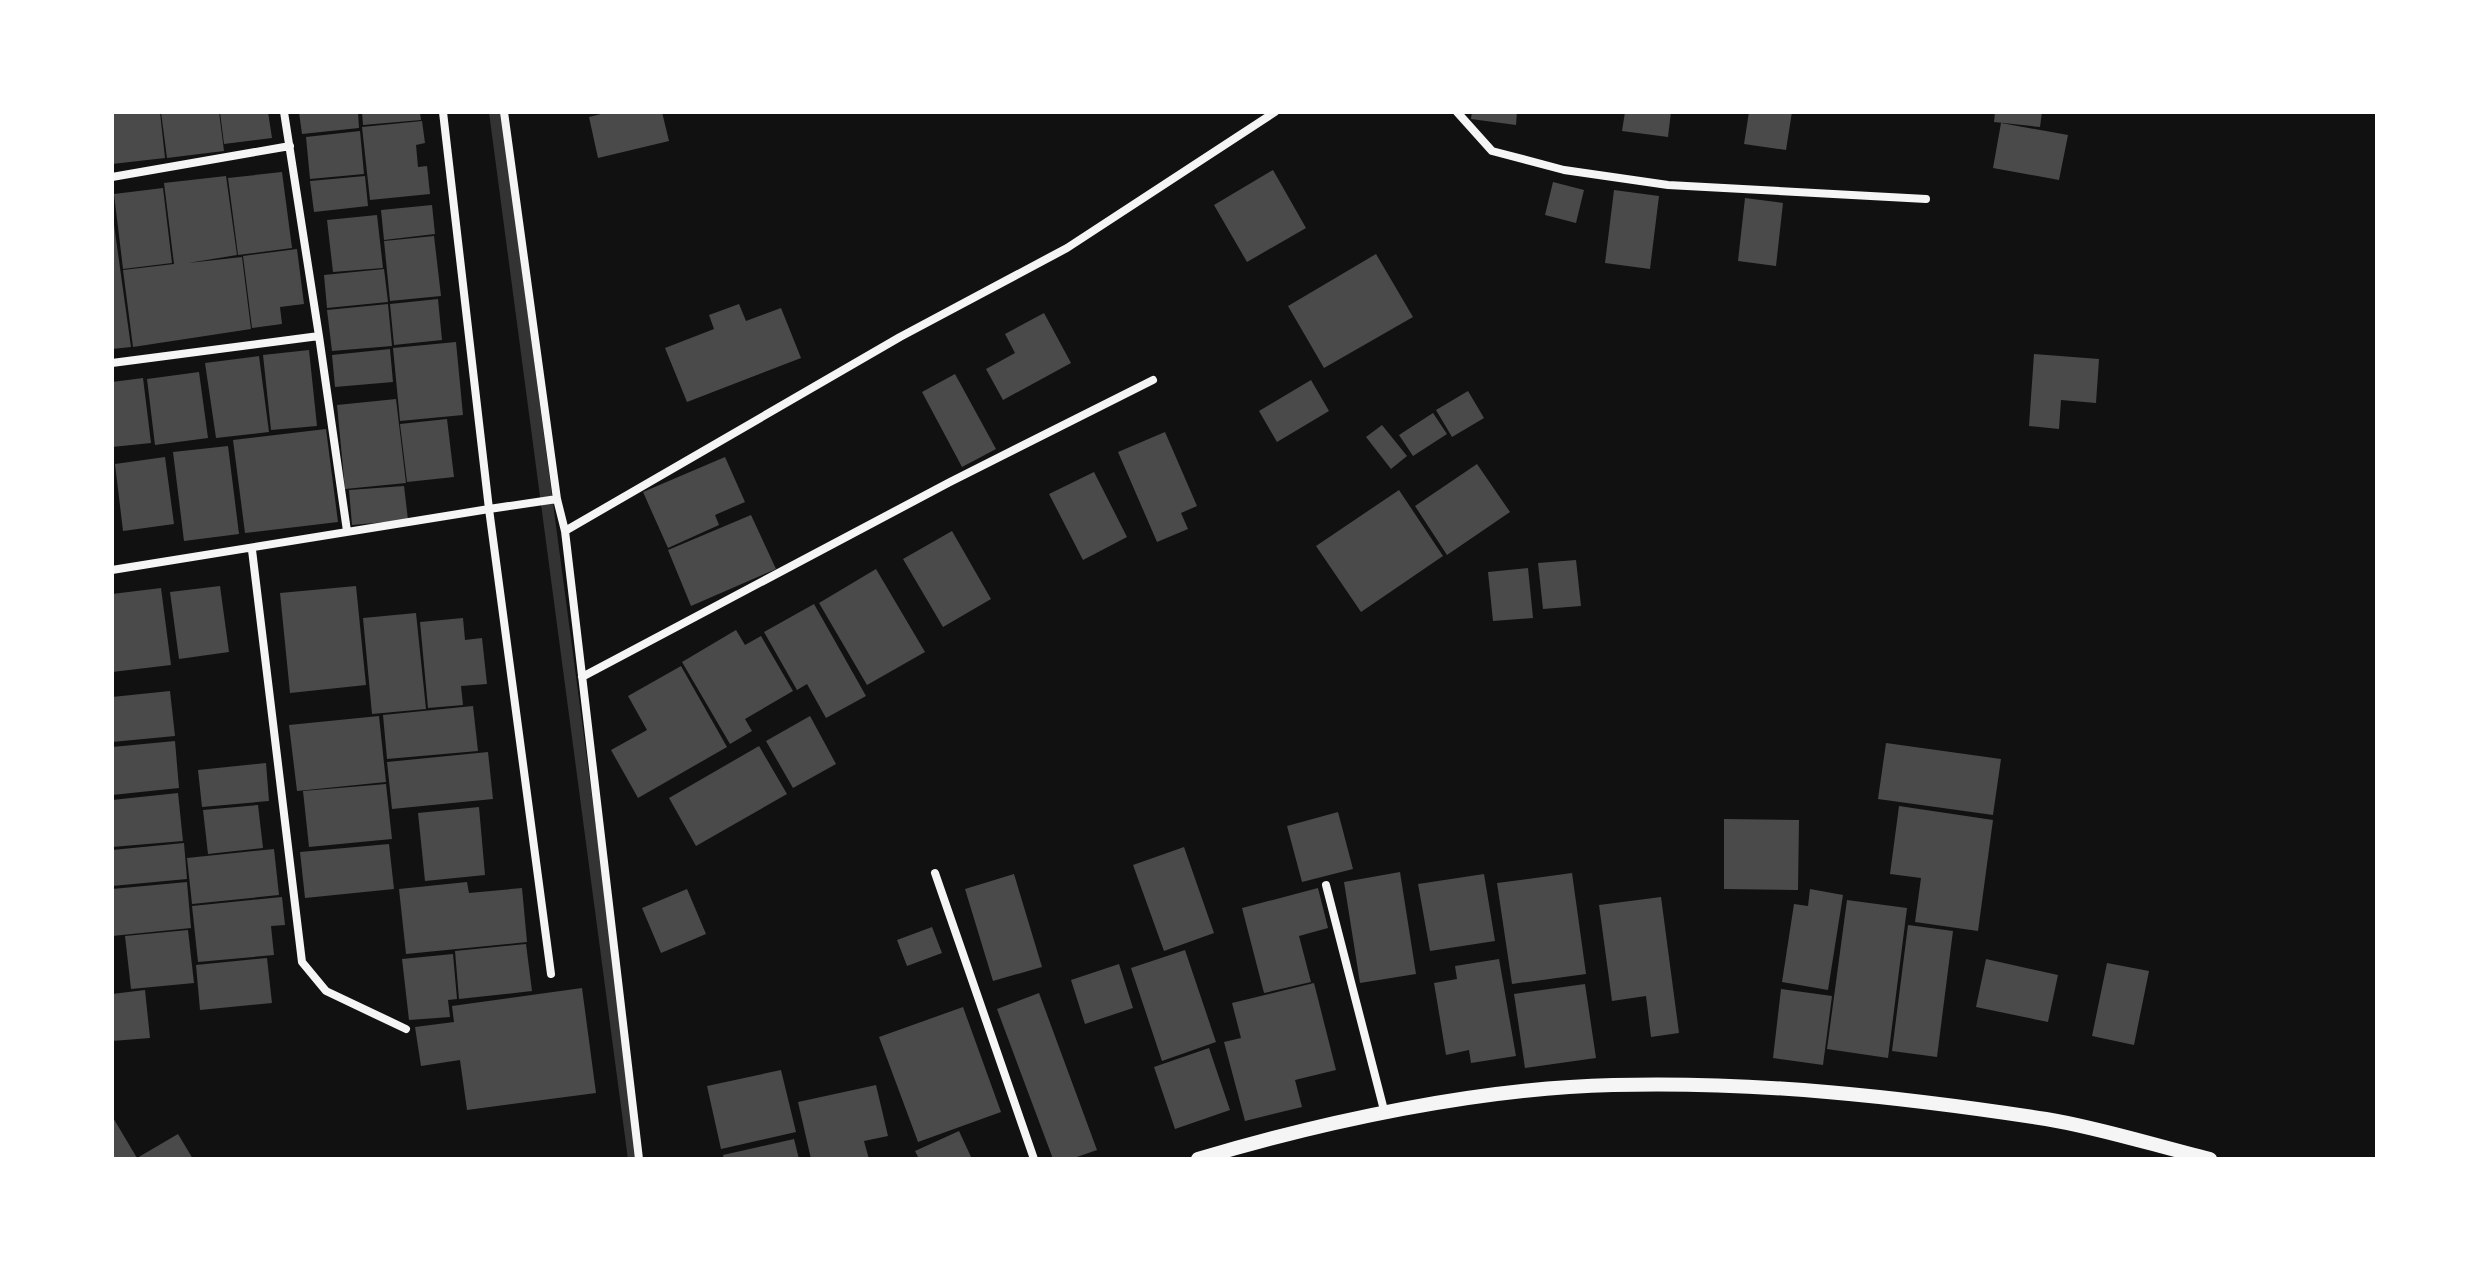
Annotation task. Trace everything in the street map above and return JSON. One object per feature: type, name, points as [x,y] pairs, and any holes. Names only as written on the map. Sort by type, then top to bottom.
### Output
[{"type":"street","points":[[284,112],[347,531]]},
{"type":"street","points":[[443,112],[489,509],[551,974]]},
{"type":"street","points":[[504,112],[553,500],[565,531],[639,1159]]},
{"type":"street","points":[[565,531],[887,344],[1067,248],[1275,112]]},
{"type":"street","points":[[1457,112],[1492,151],[1564,170],[1668,185],[1926,199]]},
{"type":"street","points":[[112,177],[290,146]]},
{"type":"street","points":[[112,363],[319,336]]},
{"type":"street","points":[[582,677],[950,482],[1153,380]]},
{"type":"street","points":[[112,570],[553,500]]},
{"type":"street","points":[[252,550],[302,962],[326,991],[406,1029]]},
{"type":"street","points":[[935,873],[1034,1159]]},
{"type":"street","points":[[1326,885],[1385,1114]]},
{"type":"street","points":[[1198,1159],[1293,1130],[1501,1094],[1610,1085],[1782,1087],[2048,1120],[2210,1159]]},
{"type":"building","points":[[112,112],[160,112],[165,158],[112,164]]},
{"type":"building","points":[[161,112],[219,112],[224,151],[167,158]]},
{"type":"building","points":[[220,112],[268,112],[272,138],[224,144]]},
{"type":"building","points":[[299,112],[358,112],[359,128],[302,134]]},
{"type":"building","points":[[362,112],[420,112],[421,120],[363,125]]},
{"type":"building","points":[[609,112],[662,112],[669,141],[598,158],[589,117]]},
{"type":"building","points":[[1472,112],[1517,112],[1516,125],[1471,119]]},
{"type":"building","points":[[1625,112],[1671,112],[1668,137],[1622,131]]},
{"type":"building","points":[[1749,112],[1792,112],[1786,150],[1744,144]]},
{"type":"building","points":[[1995,112],[2042,112],[2040,127],[1994,122]]},
{"type":"building","points":[[422,121],[425,143],[416,145],[418,167],[427,166],[430,194],[370,200],[362,127]]},
{"type":"building","points":[[2001,123],[2068,135],[2059,180],[1993,168]]},
{"type":"building","points":[[360,131],[364,174],[310,179],[306,137]]},
{"type":"building","points":[[1273,170],[1306,228],[1247,262],[1214,205]]},
{"type":"building","points":[[282,172],[292,248],[238,255],[228,178]]},
{"type":"building","points":[[226,176],[237,255],[188,263],[242,257],[251,329],[133,347],[123,270],[174,264],[164,183]]},
{"type":"building","points":[[365,176],[368,206],[314,212],[310,181]]},
{"type":"building","points":[[1553,182],[1584,190],[1576,223],[1545,215]]},
{"type":"building","points":[[163,188],[172,263],[123,269],[114,194]]},
{"type":"building","points":[[1614,190],[1659,196],[1650,269],[1605,263]]},
{"type":"building","points":[[1745,198],[1783,203],[1776,266],[1738,261]]},
{"type":"building","points":[[432,205],[435,234],[384,240],[381,210]]},
{"type":"building","points":[[112,210],[131,347],[112,349]]},
{"type":"building","points":[[377,215],[383,268],[333,272],[327,220]]},
{"type":"building","points":[[434,236],[441,296],[390,301],[384,241]]},
{"type":"building","points":[[297,249],[304,304],[280,307],[282,324],[252,328],[243,256]]},
{"type":"building","points":[[1376,254],[1413,317],[1324,368],[1288,306]]},
{"type":"building","points":[[384,269],[388,302],[327,308],[324,275]]},
{"type":"building","points":[[438,299],[442,340],[394,345],[390,304]]},
{"type":"building","points":[[388,304],[392,346],[332,351],[327,310]]},
{"type":"building","points":[[739,304],[746,321],[781,308],[801,358],[687,402],[665,348],[714,329],[709,315]]},
{"type":"building","points":[[1044,313],[1071,363],[1003,400],[986,369],[1015,353],[1005,334]]},
{"type":"building","points":[[456,342],[463,415],[400,421],[393,348]]},
{"type":"building","points":[[390,349],[393,382],[335,387],[332,355]]},
{"type":"building","points":[[309,350],[317,426],[271,430],[263,355]]},
{"type":"building","points":[[2034,354],[2099,359],[2096,403],[2061,400],[2059,429],[2029,426]]},
{"type":"building","points":[[259,356],[269,432],[216,438],[205,363]]},
{"type":"building","points":[[199,372],[208,438],[155,445],[147,379]]},
{"type":"building","points":[[955,374],[996,449],[962,467],[922,392]]},
{"type":"building","points":[[143,378],[151,443],[112,447],[112,382]]},
{"type":"building","points":[[1311,380],[1329,411],[1277,442],[1259,411]]},
{"type":"building","points":[[1468,391],[1484,418],[1452,437],[1436,410]]},
{"type":"building","points":[[396,399],[406,483],[345,489],[337,405]]},
{"type":"building","points":[[1433,413],[1447,434],[1413,456],[1399,435]]},
{"type":"building","points":[[447,419],[454,477],[407,482],[400,424]]},
{"type":"building","points":[[1382,425],[1407,456],[1391,469],[1366,437]]},
{"type":"building","points":[[326,429],[338,522],[245,533],[233,440]]},
{"type":"building","points":[[1165,432],[1197,506],[1181,513],[1188,529],[1157,542],[1118,452]]},
{"type":"building","points":[[228,446],[239,534],[184,541],[173,452]]},
{"type":"building","points":[[165,457],[174,524],[123,531],[115,464]]},
{"type":"building","points":[[725,457],[745,502],[715,515],[719,525],[668,548],[643,492]]},
{"type":"building","points":[[1477,464],[1510,512],[1447,555],[1415,506]]},
{"type":"building","points":[[1094,472],[1127,537],[1083,560],[1049,494]]},
{"type":"building","points":[[404,486],[408,520],[352,525],[349,490]]},
{"type":"building","points":[[1399,490],[1443,556],[1361,612],[1316,546]]},
{"type":"building","points":[[751,515],[776,569],[691,606],[668,550]]},
{"type":"building","points":[[952,531],[991,599],[943,627],[903,559]]},
{"type":"building","points":[[1576,560],[1581,606],[1543,609],[1538,563]]},
{"type":"building","points":[[1528,568],[1533,618],[1493,621],[1488,572]]},
{"type":"building","points":[[876,569],[925,652],[867,685],[819,603]]},
{"type":"building","points":[[220,586],[229,652],[179,659],[170,592]]},
{"type":"building","points":[[356,586],[366,685],[290,693],[280,593]]},
{"type":"building","points":[[161,588],[171,665],[112,672],[112,594]]},
{"type":"building","points":[[814,604],[866,696],[826,718],[807,684],[797,690],[764,632]]},
{"type":"building","points":[[416,613],[426,709],[372,714],[363,618]]},
{"type":"building","points":[[463,618],[465,640],[482,638],[487,684],[461,686],[463,705],[428,708],[420,622]]},
{"type":"building","points":[[736,630],[745,645],[761,636],[793,691],[745,719],[752,731],[730,744],[682,662]]},
{"type":"building","points":[[681,666],[727,747],[638,798],[611,750],[647,730],[628,696]]},
{"type":"building","points":[[170,691],[175,736],[112,742],[112,697]]},
{"type":"building","points":[[473,706],[478,751],[387,759],[383,715]]},
{"type":"building","points":[[379,716],[386,782],[297,791],[289,725]]},
{"type":"building","points":[[810,716],[836,764],[793,788],[766,741]]},
{"type":"building","points":[[175,741],[179,788],[112,795],[112,747]]},
{"type":"building","points":[[1886,743],[2001,759],[1993,815],[1878,799]]},
{"type":"building","points":[[759,746],[787,794],[696,846],[669,798]]},
{"type":"building","points":[[488,752],[493,799],[392,809],[387,762]]},
{"type":"building","points":[[266,763],[269,801],[202,807],[198,770]]},
{"type":"building","points":[[386,784],[392,839],[309,847],[303,791]]},
{"type":"building","points":[[178,793],[183,841],[112,847],[112,800]]},
{"type":"building","points":[[258,805],[263,848],[208,854],[203,810]]},
{"type":"building","points":[[1899,806],[1993,820],[1978,931],[1915,922],[1921,878],[1890,874]]},
{"type":"building","points":[[479,807],[485,875],[425,881],[418,813]]},
{"type":"building","points":[[1338,812],[1353,869],[1302,882],[1287,826]]},
{"type":"building","points":[[1724,819],[1799,820],[1798,890],[1724,889]]},
{"type":"building","points":[[184,843],[187,879],[112,886],[112,850]]},
{"type":"building","points":[[389,844],[394,889],[305,898],[300,852]]},
{"type":"building","points":[[1184,847],[1214,933],[1164,951],[1133,865]]},
{"type":"building","points":[[274,849],[279,895],[192,904],[187,858]]},
{"type":"building","points":[[1400,872],[1416,974],[1360,983],[1344,882]]},
{"type":"building","points":[[1572,873],[1586,974],[1512,984],[1497,883]]},
{"type":"building","points":[[1014,874],[1042,967],[993,981],[965,889]]},
{"type":"building","points":[[1484,874],[1495,941],[1430,951],[1418,884]]},
{"type":"building","points":[[187,882],[191,928],[112,936],[112,889]]},
{"type":"building","points":[[467,882],[469,893],[522,888],[527,942],[406,954],[399,889]]},
{"type":"building","points":[[1318,888],[1328,928],[1299,936],[1311,982],[1264,993],[1242,908]]},
{"type":"building","points":[[687,889],[706,934],[661,953],[642,908]]},
{"type":"building","points":[[1810,889],[1843,895],[1828,990],[1782,982],[1794,904],[1808,906]]},
{"type":"building","points":[[282,897],[285,925],[271,926],[274,955],[198,962],[192,906]]},
{"type":"building","points":[[1661,897],[1679,1033],[1651,1037],[1646,996],[1612,1001],[1599,905]]},
{"type":"building","points":[[1847,900],[1907,908],[1888,1058],[1827,1049]]},
{"type":"building","points":[[1908,925],[1953,931],[1937,1057],[1892,1051]]},
{"type":"building","points":[[932,927],[942,953],[907,966],[897,940]]},
{"type":"building","points":[[188,930],[194,983],[131,989],[125,936]]},
{"type":"building","points":[[526,944],[532,991],[459,999],[455,951]]},
{"type":"building","points":[[1185,950],[1216,1042],[1162,1061],[1131,968]]},
{"type":"building","points":[[453,954],[457,999],[448,1000],[450,1017],[409,1020],[402,959]]},
{"type":"building","points":[[267,958],[272,1003],[200,1010],[196,965]]},
{"type":"building","points":[[1499,959],[1516,1056],[1471,1063],[1469,1050],[1446,1055],[1434,983],[1457,979],[1455,966]]},
{"type":"building","points":[[1986,959],[2058,975],[2048,1022],[1976,1007]]},
{"type":"building","points":[[2107,963],[2149,971],[2134,1045],[2092,1036]]},
{"type":"building","points":[[1119,964],[1133,1008],[1085,1024],[1071,980]]},
{"type":"building","points":[[1314,983],[1336,1070],[1295,1080],[1302,1107],[1245,1121],[1224,1042],[1241,1038],[1232,1003]]},
{"type":"building","points":[[1585,984],[1596,1058],[1525,1068],[1514,994]]},
{"type":"building","points":[[582,988],[596,1093],[467,1110],[460,1060],[421,1066],[415,1027],[454,1022],[452,1006]]},
{"type":"building","points":[[1781,989],[1832,996],[1823,1065],[1773,1058]]},
{"type":"building","points":[[145,990],[150,1038],[112,1041],[112,994]]},
{"type":"building","points":[[1039,993],[1097,1150],[1071,1159],[1053,1159],[997,1009]]},
{"type":"building","points":[[963,1007],[1001,1112],[918,1142],[879,1037]]},
{"type":"building","points":[[1209,1048],[1230,1110],[1175,1129],[1154,1067]]},
{"type":"building","points":[[781,1070],[796,1132],[721,1149],[707,1086]]},
{"type":"building","points":[[876,1085],[888,1136],[864,1141],[869,1159],[811,1159],[798,1102]]},
{"type":"building","points":[[112,1116],[137,1158],[178,1134],[193,1159],[112,1159]]},
{"type":"building","points":[[959,1131],[972,1159],[919,1159],[915,1151]]},
{"type":"building","points":[[794,1139],[799,1159],[724,1159],[723,1155]]},
{"type":"waterway","points":[[495,112],[634,1159]]}]
